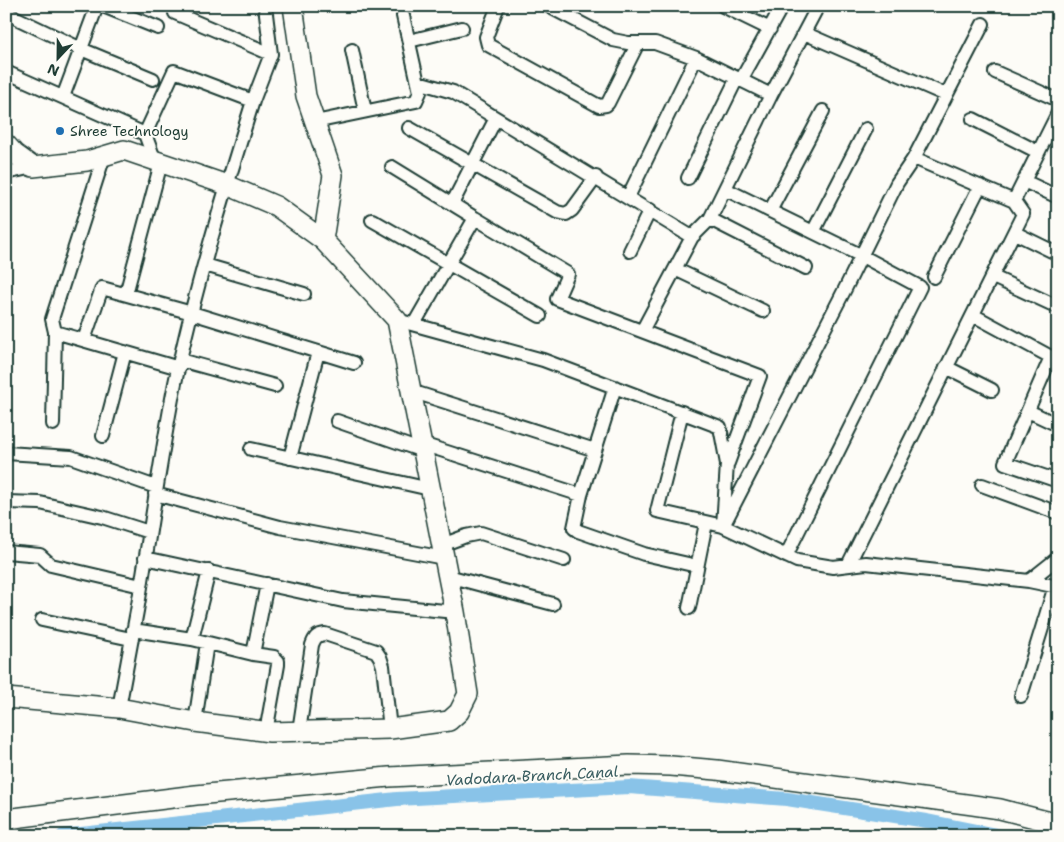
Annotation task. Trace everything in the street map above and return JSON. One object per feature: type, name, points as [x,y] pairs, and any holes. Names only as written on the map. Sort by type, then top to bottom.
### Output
[{"type":"street","points":[[63,97],[96,6]]},
{"type":"street","points":[[103,6],[158,28]]},
{"type":"street","points":[[119,708],[180,364],[227,185],[271,54],[265,6]]},
{"type":"street","points":[[293,6],[306,96],[333,175],[323,240]]},
{"type":"street","points":[[498,6],[486,37],[488,45],[599,106],[608,103],[638,43]]},
{"type":"street","points":[[548,6],[613,40],[628,43],[655,43],[696,58],[771,95]]},
{"type":"street","points":[[724,6],[770,29]]},
{"type":"street","points":[[688,178],[739,79],[782,6]]},
{"type":"street","points":[[642,331],[692,237],[710,218],[818,6]]},
{"type":"street","points":[[175,13],[271,54]]},
{"type":"street","points":[[8,14],[81,49],[152,79]]},
{"type":"street","points":[[315,122],[416,101],[420,92],[403,16]]},
{"type":"street","points":[[722,526],[862,256],[897,183],[914,158],[983,24]]},
{"type":"street","points":[[409,41],[462,28]]},
{"type":"street","points":[[804,33],[946,95]]},
{"type":"street","points":[[352,50],[365,111]]},
{"type":"street","points":[[628,197],[696,58]]},
{"type":"street","points":[[145,134],[174,71],[254,102]]},
{"type":"street","points":[[6,72],[145,134],[158,162],[126,294]]},
{"type":"street","points":[[995,72],[1058,100]]},
{"type":"street","points":[[418,82],[452,92],[596,177],[692,237]]},
{"type":"street","points":[[770,211],[823,111]]},
{"type":"street","points":[[1014,201],[1038,152],[1053,135],[1058,113]]},
{"type":"street","points":[[452,204],[496,118]]},
{"type":"street","points":[[973,119],[1038,152]]},
{"type":"street","points":[[410,128],[558,212],[566,214],[572,210],[596,177]]},
{"type":"street","points":[[813,232],[866,129]]},
{"type":"street","points":[[6,144],[15,154],[33,167]]},
{"type":"street","points":[[6,173],[33,167],[87,161],[124,150],[227,185],[276,206],[323,240],[406,322],[543,360],[720,426],[727,464],[722,526]]},
{"type":"street","points":[[53,424],[54,332],[52,319],[104,156]]},
{"type":"street","points":[[848,565],[1023,214],[1014,201],[914,158]]},
{"type":"street","points":[[392,167],[568,274],[557,299],[760,376],[727,464]]},
{"type":"street","points":[[1024,180],[1058,197]]},
{"type":"street","points":[[934,277],[980,186]]},
{"type":"street","points":[[725,189],[862,256],[920,287],[786,556]]},
{"type":"street","points":[[630,251],[650,210]]},
{"type":"street","points":[[6,698],[119,708],[195,722],[266,732],[390,729],[449,721],[459,712],[468,694],[455,612],[411,391],[406,322],[449,264],[476,218]]},
{"type":"street","points":[[710,218],[806,268]]},
{"type":"street","points":[[372,220],[540,316]]},
{"type":"street","points":[[1014,233],[1058,254]]},
{"type":"street","points":[[205,264],[304,294]]},
{"type":"street","points":[[675,269],[763,311]]},
{"type":"street","points":[[993,277],[1058,307]]},
{"type":"street","points":[[84,340],[102,288],[192,313],[354,363]]},
{"type":"street","points":[[973,315],[1051,357],[1052,371],[1028,411],[1005,463],[1058,481]]},
{"type":"street","points":[[54,332],[125,352],[275,386]]},
{"type":"street","points":[[102,436],[125,352]]},
{"type":"street","points":[[290,458],[318,352]]},
{"type":"street","points":[[946,367],[992,390]]},
{"type":"street","points":[[614,387],[581,495],[574,528],[644,554],[697,566]]},
{"type":"street","points":[[411,391],[595,450]]},
{"type":"street","points":[[1028,411],[1058,425]]},
{"type":"street","points":[[682,412],[657,511],[722,526],[797,561],[833,567],[866,563],[1029,580],[1056,586],[1021,696]]},
{"type":"street","points":[[337,421],[581,495]]},
{"type":"street","points":[[251,449],[430,489]]},
{"type":"street","points":[[6,453],[71,457],[156,491],[280,527],[445,560],[553,604]]},
{"type":"street","points":[[982,485],[1058,513]]},
{"type":"street","points":[[6,502],[40,503],[102,517],[149,532]]},
{"type":"street","points":[[689,608],[706,523]]},
{"type":"street","points":[[445,560],[466,536],[481,533],[564,560]]},
{"type":"street","points":[[6,552],[40,555],[51,565],[141,586]]},
{"type":"street","points":[[145,558],[343,601],[455,612]]},
{"type":"street","points":[[1029,580],[1058,558]]},
{"type":"street","points":[[192,639],[209,571]]},
{"type":"street","points":[[253,654],[267,584]]},
{"type":"street","points":[[42,620],[132,634],[192,639],[253,654],[274,657],[278,660],[266,732]]},
{"type":"street","points":[[299,731],[312,645],[314,638],[325,634],[376,651],[383,666],[390,729]]},
{"type":"street","points":[[195,722],[207,643]]},
{"type":"street","points":[[6,819],[196,795],[389,777],[629,766],[717,770],[1000,808],[1058,824]]},
{"type":"waterway","name":"Vadodara Branch Canal","points":[[63,836],[397,799],[629,787],[787,799],[927,821],[1001,836]]},
{"type":"place","name":"Shree Technology","points":[[60,131]]}]
